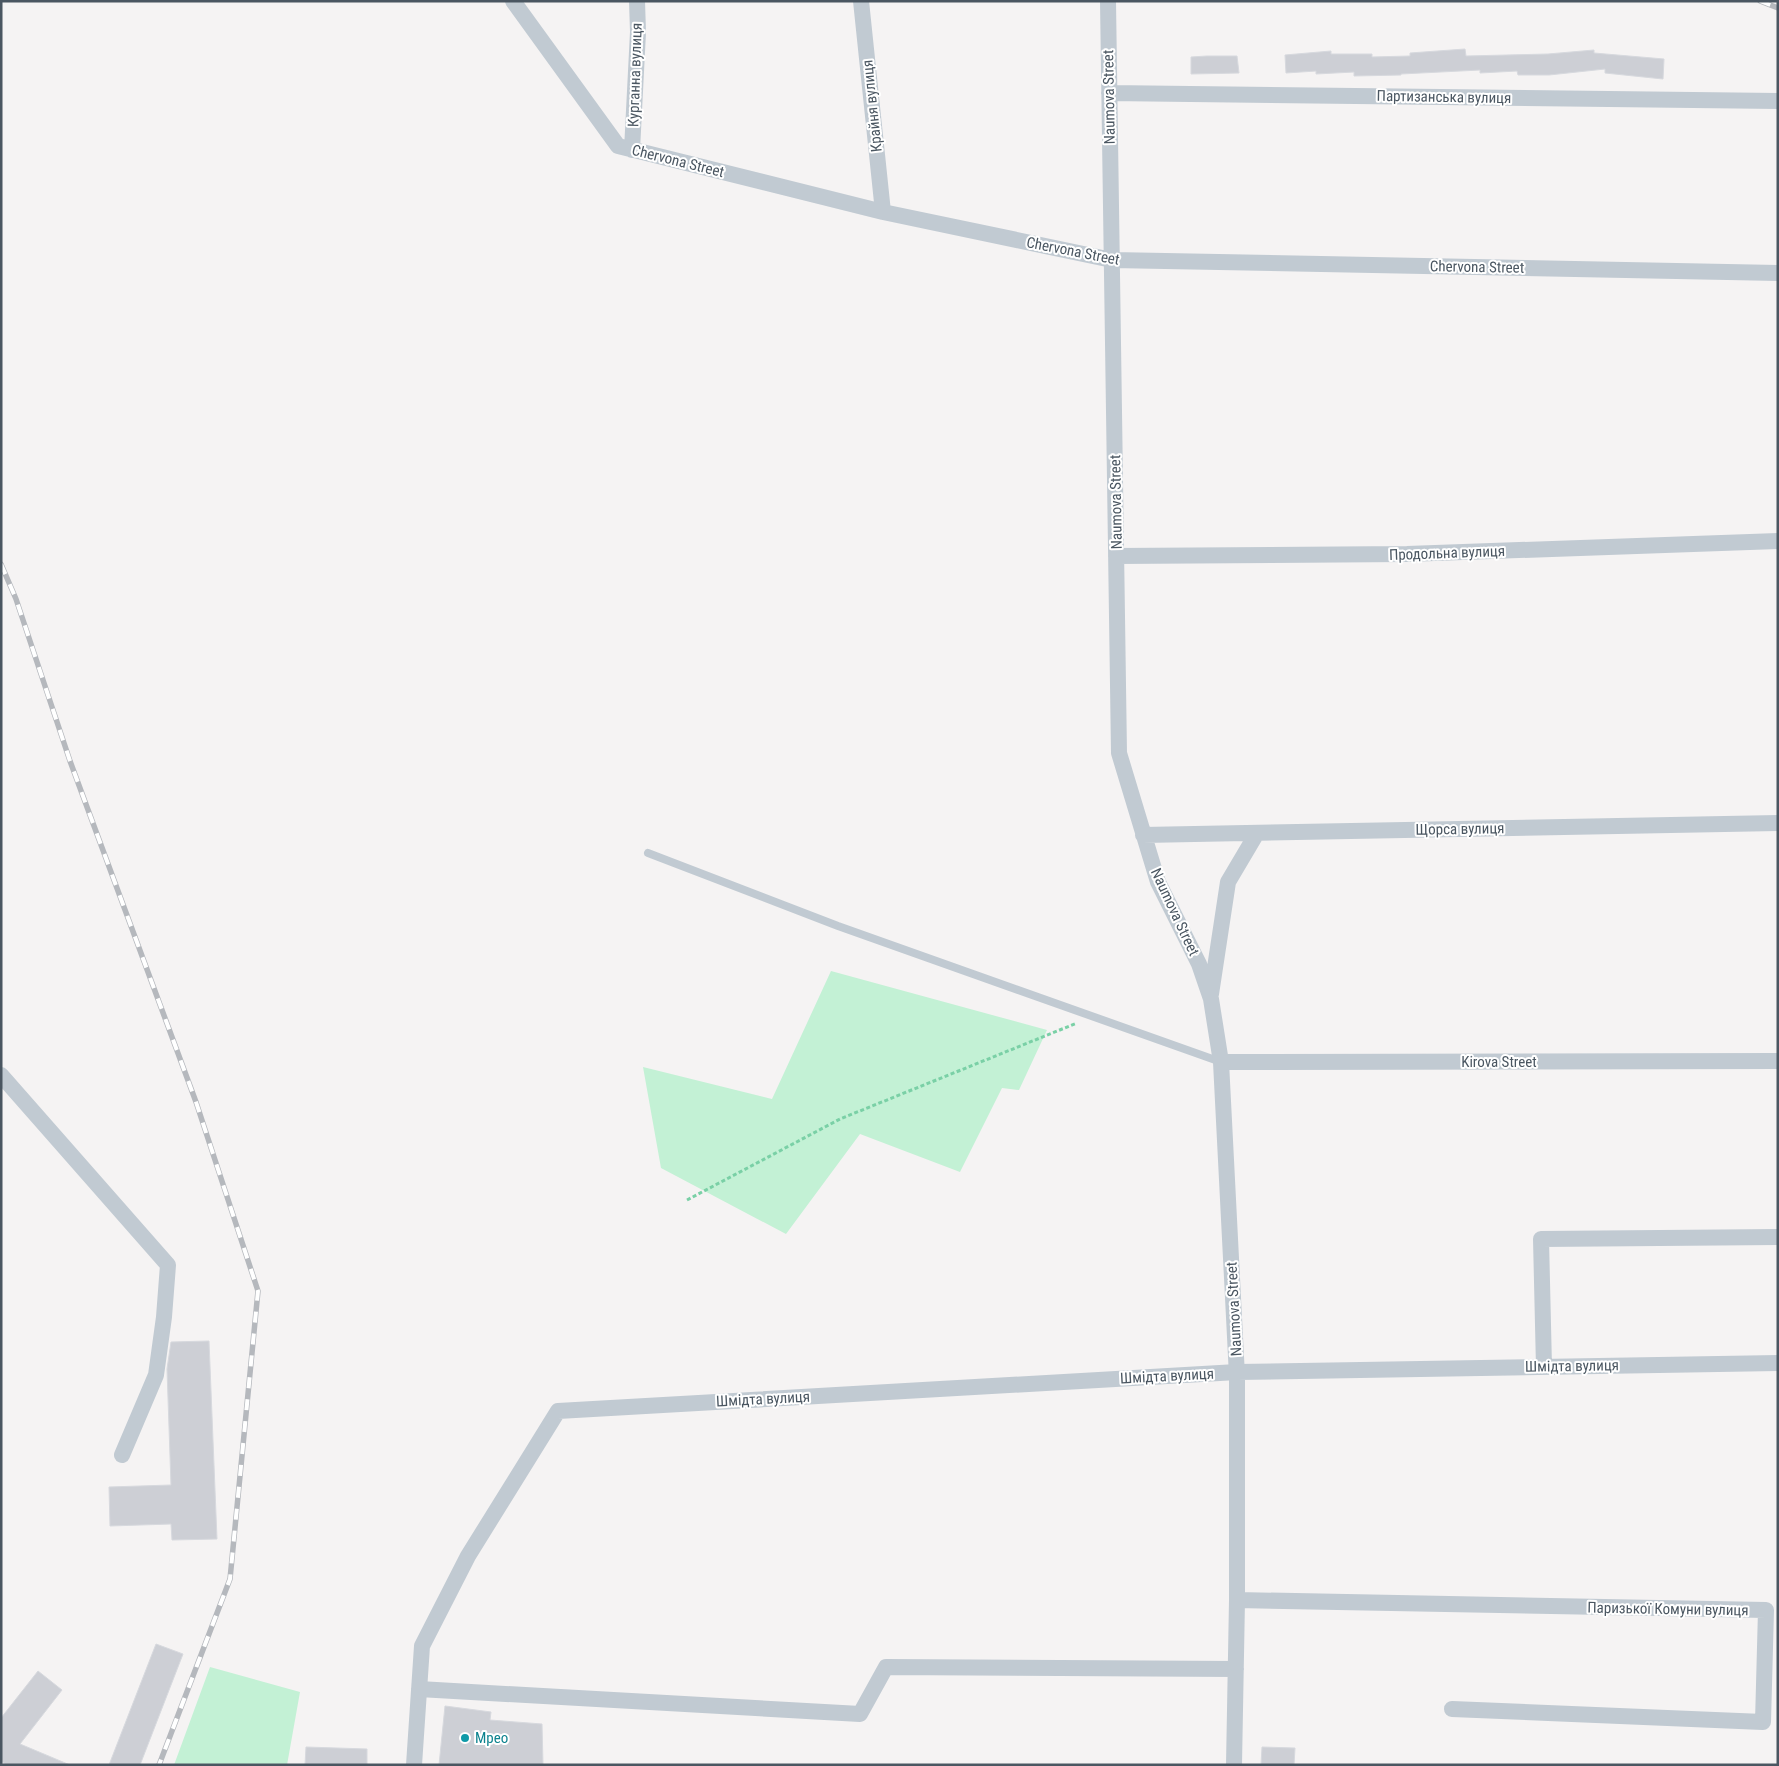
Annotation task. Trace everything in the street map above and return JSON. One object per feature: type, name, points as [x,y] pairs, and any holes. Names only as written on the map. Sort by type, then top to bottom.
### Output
[{"type":"street","name":"Chervona Street","points":[[513,1],[618,146],[883,212],[1112,260],[1778,273]]},
{"type":"street","name":"Курганна вулиця","points":[[632,150],[638,32],[637,1]]},
{"type":"street","name":"Крайня вулиця","points":[[861,1],[883,212]]},
{"type":"street","name":"Naumova Street","points":[[1108,1],[1120,753],[1158,882],[1199,964],[1210,998],[1221,1062],[1237,1372],[1237,1600],[1234,1765]]},
{"type":"street","name":"Партизанська вулиця","points":[[1110,93],[1778,101]]},
{"type":"street","name":"Продольна вулиця","points":[[1116,556],[1407,554],[1778,541]]},
{"type":"street","name":"Щорса вулиця","points":[[1143,835],[1778,823]]},
{"type":"street","points":[[1210,998],[1228,882],[1257,833]]},
{"type":"street","name":"Kirova Street","points":[[1221,1062],[1778,1061]]},
{"type":"street","points":[[1,1075],[168,1265],[164,1317],[156,1375],[122,1455]]},
{"type":"street","points":[[1544,1367],[1541,1239],[1778,1237]]},
{"type":"street","name":"Шмідта вулиця","points":[[419,1689],[422,1646],[468,1556],[558,1411],[1237,1372],[1778,1363]]},
{"type":"street","name":"Паризької Комуни вулиця","points":[[1237,1600],[1766,1610],[1763,1722],[1452,1709]]},
{"type":"street","points":[[414,1765],[419,1689],[860,1714],[886,1667],[1236,1669]]},
{"type":"lane","points":[[648,853],[838,926],[1221,1062]]},
{"type":"path","points":[[687,1200],[840,1120],[1092,1017]]},
{"type":"green space","points":[[831,971],[1047,1030],[1019,1090],[1002,1088],[960,1172],[860,1134],[786,1234],[661,1168],[643,1067],[772,1099]]},
{"type":"green space","points":[[210,1667],[300,1692],[287,1765],[174,1765]]},
{"type":"building","points":[[1465,49],[1466,56],[1548,54],[1594,50],[1594,53],[1664,59],[1663,79],[1605,73],[1605,69],[1549,75],[1518,75],[1517,71],[1480,73],[1480,70],[1354,76],[1354,72],[1316,74],[1316,71],[1286,73],[1285,55],[1331,51],[1331,54],[1372,54],[1372,57],[1410,56],[1410,53]]},
{"type":"building","points":[[1237,56],[1239,73],[1191,74],[1191,57]]},
{"type":"building","points":[[209,1341],[217,1539],[172,1540],[171,1524],[110,1526],[109,1487],[171,1485],[167,1369],[171,1342]]},
{"type":"building","points":[[156,1644],[183,1654],[140,1765],[109,1765]]},
{"type":"building","points":[[38,1671],[62,1690],[20,1744],[70,1765],[6,1765],[1,1761],[1,1718]]},
{"type":"building","points":[[445,1706],[491,1712],[490,1720],[542,1724],[543,1765],[439,1765]]},
{"type":"building","points":[[306,1747],[367,1749],[367,1765],[305,1765]]},
{"type":"building","points":[[1262,1747],[1295,1748],[1294,1765],[1261,1765]]},
{"type":"railway","points":[[1760,1],[1778,8]]},
{"type":"railway","points":[[1,564],[16,599],[70,761],[196,1102],[258,1291],[230,1579],[159,1765]]},
{"type":"place","name":"Мрео","points":[[465,1738]]}]
